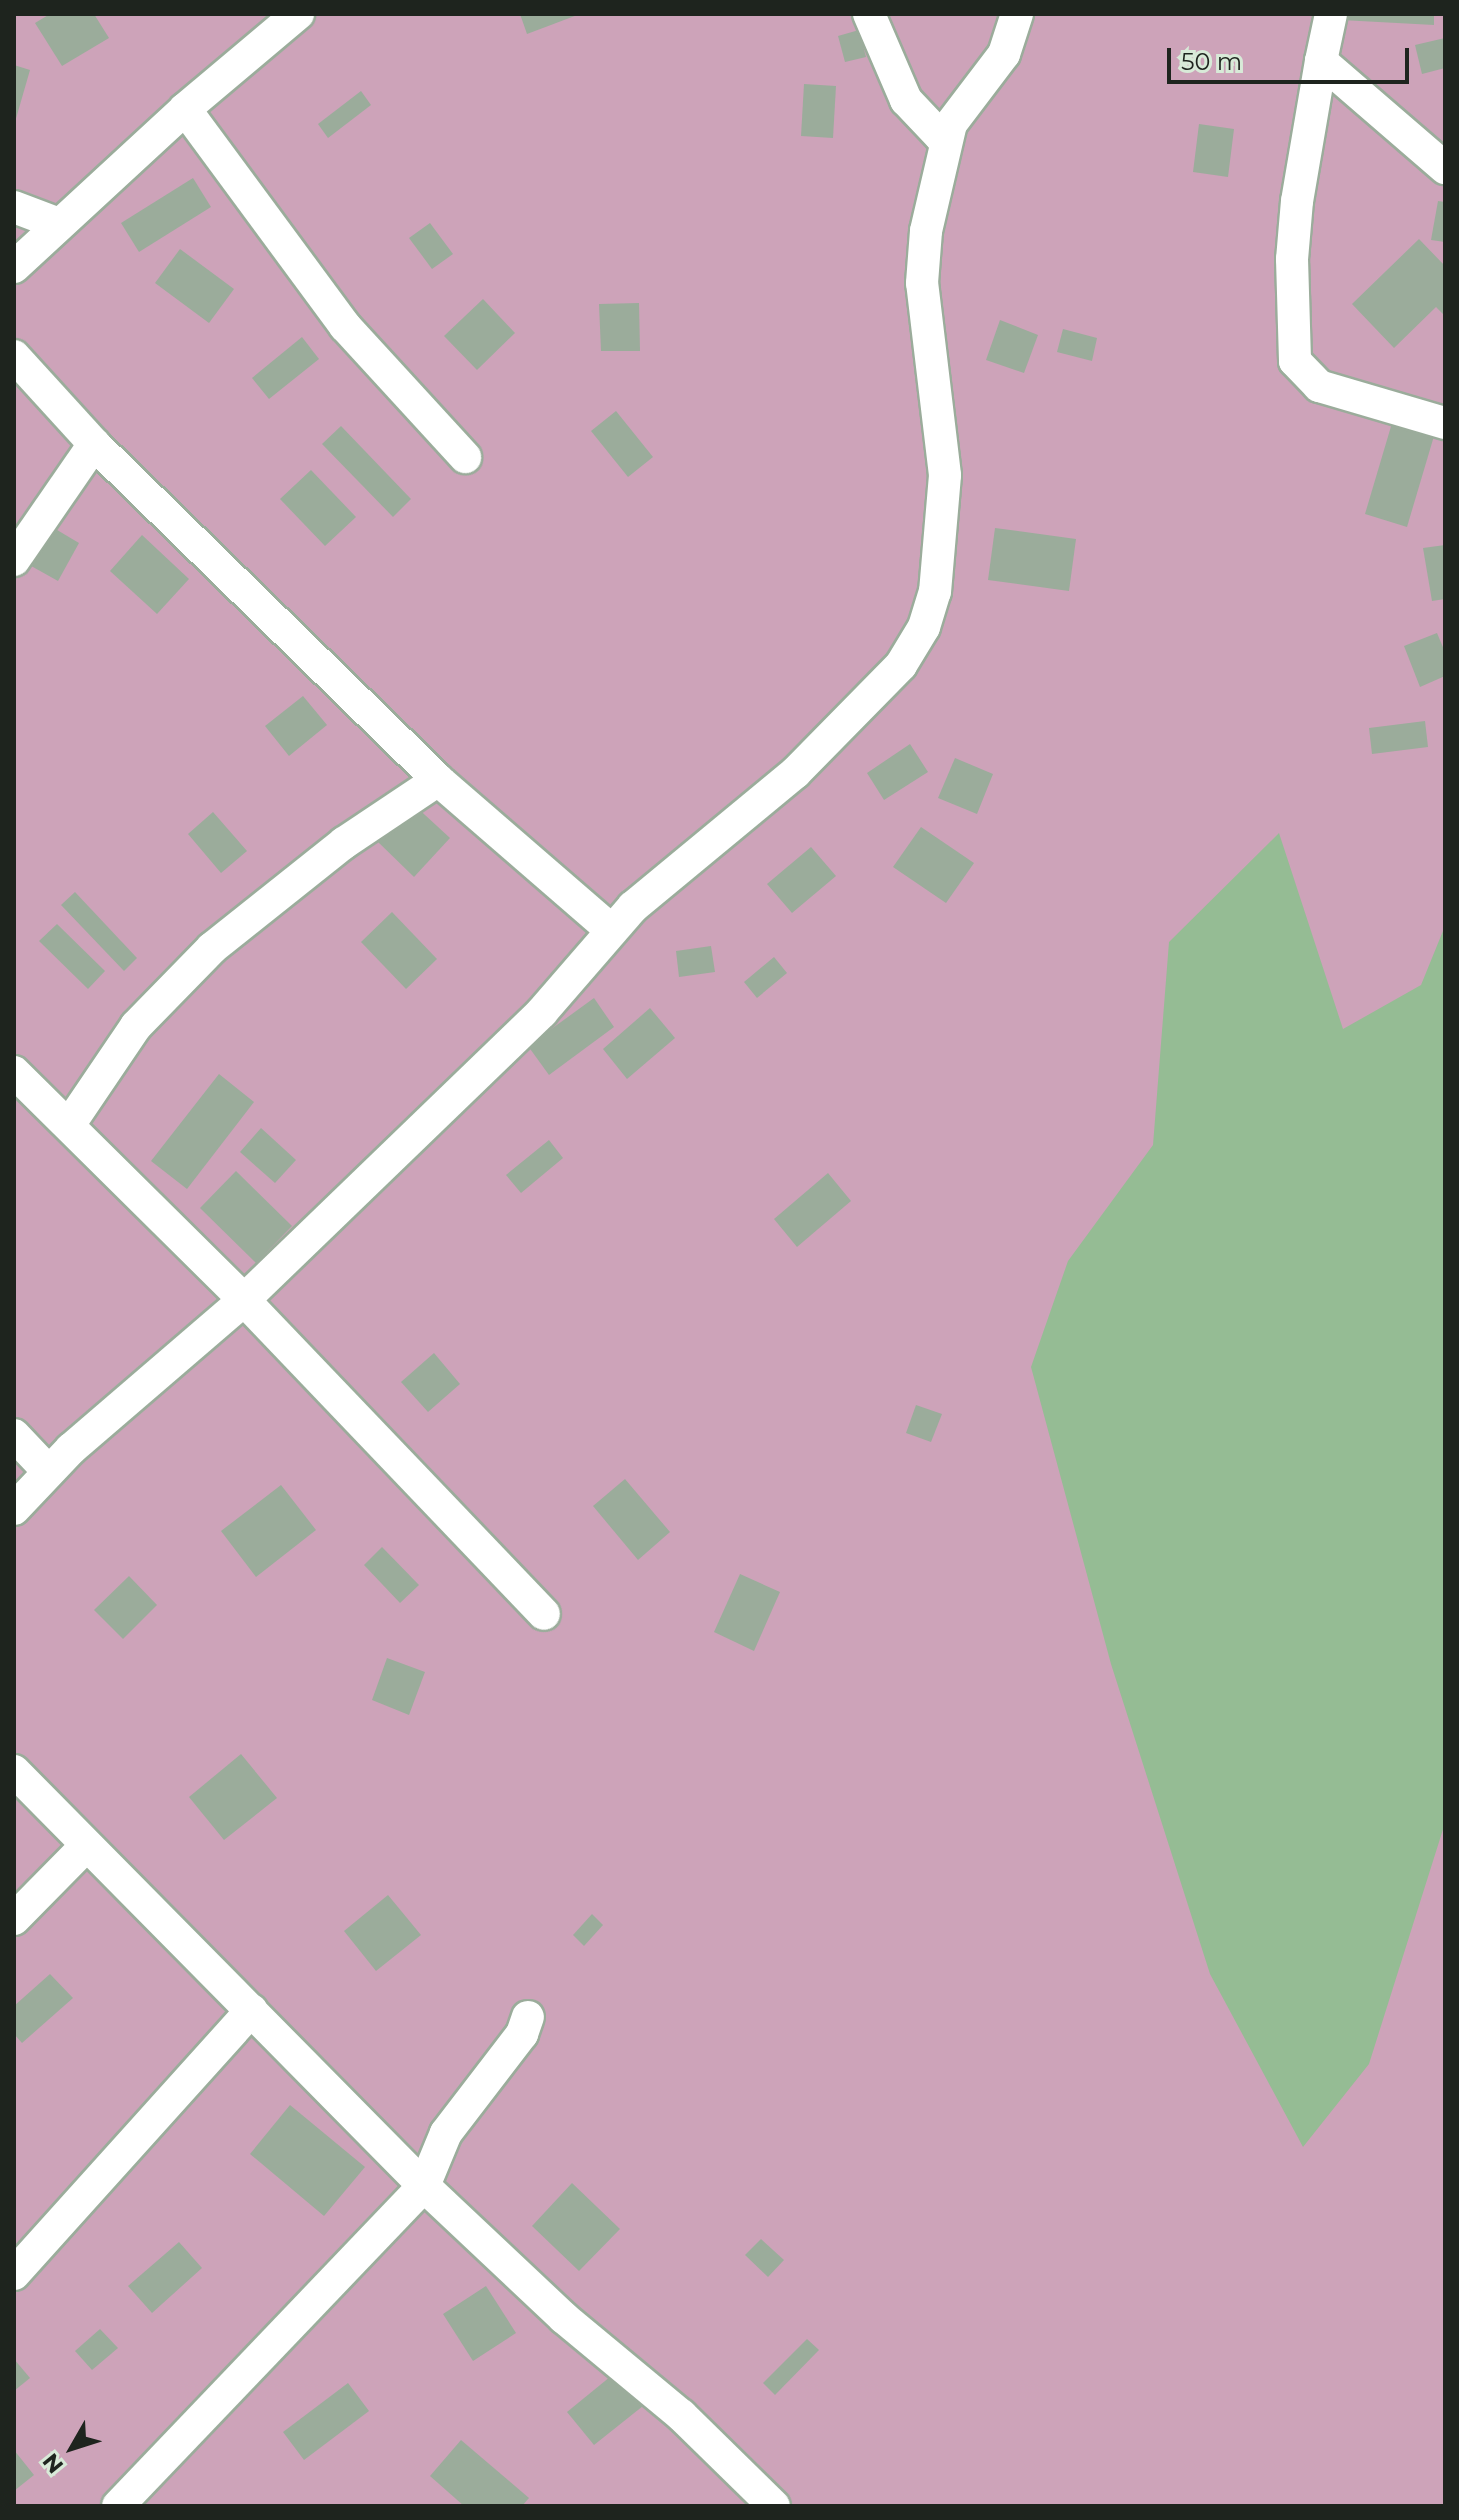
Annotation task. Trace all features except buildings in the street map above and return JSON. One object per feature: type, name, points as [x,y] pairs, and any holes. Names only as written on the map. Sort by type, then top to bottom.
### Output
[{"type":"street","points":[[14,267],[185,109],[298,14]]},
{"type":"street","points":[[869,14],[919,118],[941,137],[1004,54],[1017,14]]},
{"type":"street","points":[[1331,14],[1297,201],[1292,259],[1295,361],[1319,386],[1445,423]]},
{"type":"street","points":[[1321,61],[1445,168]]},
{"type":"street","points":[[185,109],[337,316],[465,457]]},
{"type":"street","points":[[14,1509],[48,1471],[244,1300],[542,1012],[611,930],[795,773],[901,665],[924,627],[935,592],[945,475],[922,283],[926,231],[950,128]]},
{"type":"street","points":[[14,207],[59,224]]},
{"type":"street","points":[[14,356],[94,444],[438,780],[611,930]]},
{"type":"street","points":[[14,560],[94,444]]},
{"type":"street","points":[[69,1125],[136,1026],[212,948],[344,843],[438,780]]},
{"type":"street","points":[[14,1072],[244,1300],[544,1614]]},
{"type":"street","points":[[14,1435],[48,1471]]},
{"type":"street","points":[[14,1771],[85,1847],[252,2010],[424,2186],[564,2318],[681,2415],[774,2506]]},
{"type":"street","points":[[14,1919],[85,1847]]},
{"type":"street","points":[[14,2274],[252,2010]]},
{"type":"street","points":[[118,2506],[424,2186],[446,2133],[522,2034],[528,2017]]},
{"type":"shaded area","points":[[14,14],[1445,14],[1445,2506],[14,2506]]},
{"type":"shaded area","points":[[1279,833],[1343,1029],[1421,985],[1445,926],[1445,1823],[1369,2064],[1303,2147],[1210,1974],[1111,1664],[1031,1367],[1068,1261],[1153,1145],[1169,942]]}]
